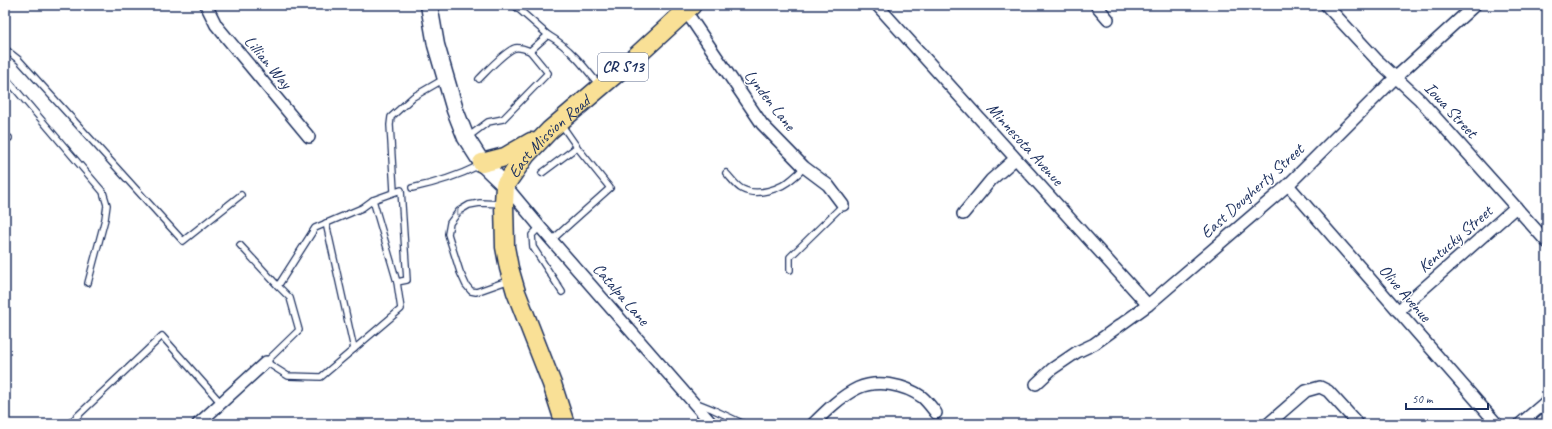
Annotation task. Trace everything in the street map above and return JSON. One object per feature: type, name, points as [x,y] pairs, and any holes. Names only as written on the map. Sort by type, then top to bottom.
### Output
[{"type":"main road","name":"East Mission Road","points":[[564,424],[552,384],[512,279],[505,247],[505,185],[526,155],[555,126],[687,7]]},
{"type":"main road","points":[[482,164],[505,157],[555,126]]},
{"type":"street","name":"Lillian Way","points":[[206,5],[216,25],[309,137]]},
{"type":"street","points":[[429,5],[436,46],[455,110],[466,138],[482,164],[505,185]]},
{"type":"street","name":"Minnesota Avenue","points":[[877,5],[1148,305]]},
{"type":"street","points":[[1096,5],[1108,19]]},
{"type":"street","name":"Iowa Street","points":[[1326,5],[1376,59],[1420,100],[1547,242]]},
{"type":"street","name":"East Dougherty Street","points":[[1036,384],[1052,369],[1077,352],[1094,344],[1148,305],[1288,185],[1395,78],[1475,5]]},
{"type":"street","name":"Lynden Lane","points":[[687,7],[762,124],[804,167],[828,185],[843,205]]},
{"type":"street","points":[[963,214],[991,180],[1015,159]]},
{"type":"street","name":"Catalpa Lane","points":[[505,185],[712,424]]},
{"type":"street","name":"Olive Avenue","points":[[1288,185],[1497,424]]},
{"type":"street","name":"Kentucky Street","points":[[1398,311],[1516,207]]},
{"type":"street","points":[[198,424],[266,362]]},
{"type":"street","points":[[813,424],[831,406],[858,388],[879,383],[908,389],[923,398],[936,413]]},
{"type":"street","points":[[1268,424],[1306,391],[1320,387],[1328,391],[1358,424]]},
{"type":"street","points":[[1520,424],[1547,400]]},
{"type":"lane","points":[[514,5],[548,35],[558,40],[578,58],[600,87]]},
{"type":"lane","points":[[530,51],[548,35]]},
{"type":"lane","points":[[466,138],[488,122],[503,119],[548,73],[530,51],[524,48],[514,48],[500,58],[479,79]]},
{"type":"lane","points":[[5,50],[19,60],[183,241],[241,195]]},
{"type":"lane","points":[[5,77],[103,192],[107,205],[105,219],[88,282]]},
{"type":"lane","points":[[394,191],[390,125],[391,117],[413,97],[445,78]]},
{"type":"lane","points":[[552,240],[610,188],[577,147],[555,126]]},
{"type":"lane","points":[[542,173],[577,147]]},
{"type":"lane","points":[[412,188],[440,182],[463,174],[482,164]]},
{"type":"lane","points":[[726,173],[742,189],[760,192],[780,186],[792,179],[804,167]]},
{"type":"lane","points":[[278,286],[315,228],[362,208],[374,200],[394,191],[401,190],[407,280],[397,282]]},
{"type":"lane","points":[[240,245],[290,298],[299,330],[266,362],[288,376],[321,377],[401,309],[397,282],[374,200]]},
{"type":"lane","points":[[504,204],[480,203],[469,205],[459,211],[450,223],[448,234],[460,272],[466,285],[471,290],[476,292],[512,279]]},
{"type":"lane","points":[[790,270],[790,257],[843,205]]},
{"type":"lane","points":[[326,223],[354,349]]},
{"type":"lane","points":[[540,227],[532,235],[533,247],[562,292]]},
{"type":"lane","points":[[69,424],[162,336],[221,404]]},
{"type":"lane","points":[[693,402],[744,424]]}]
